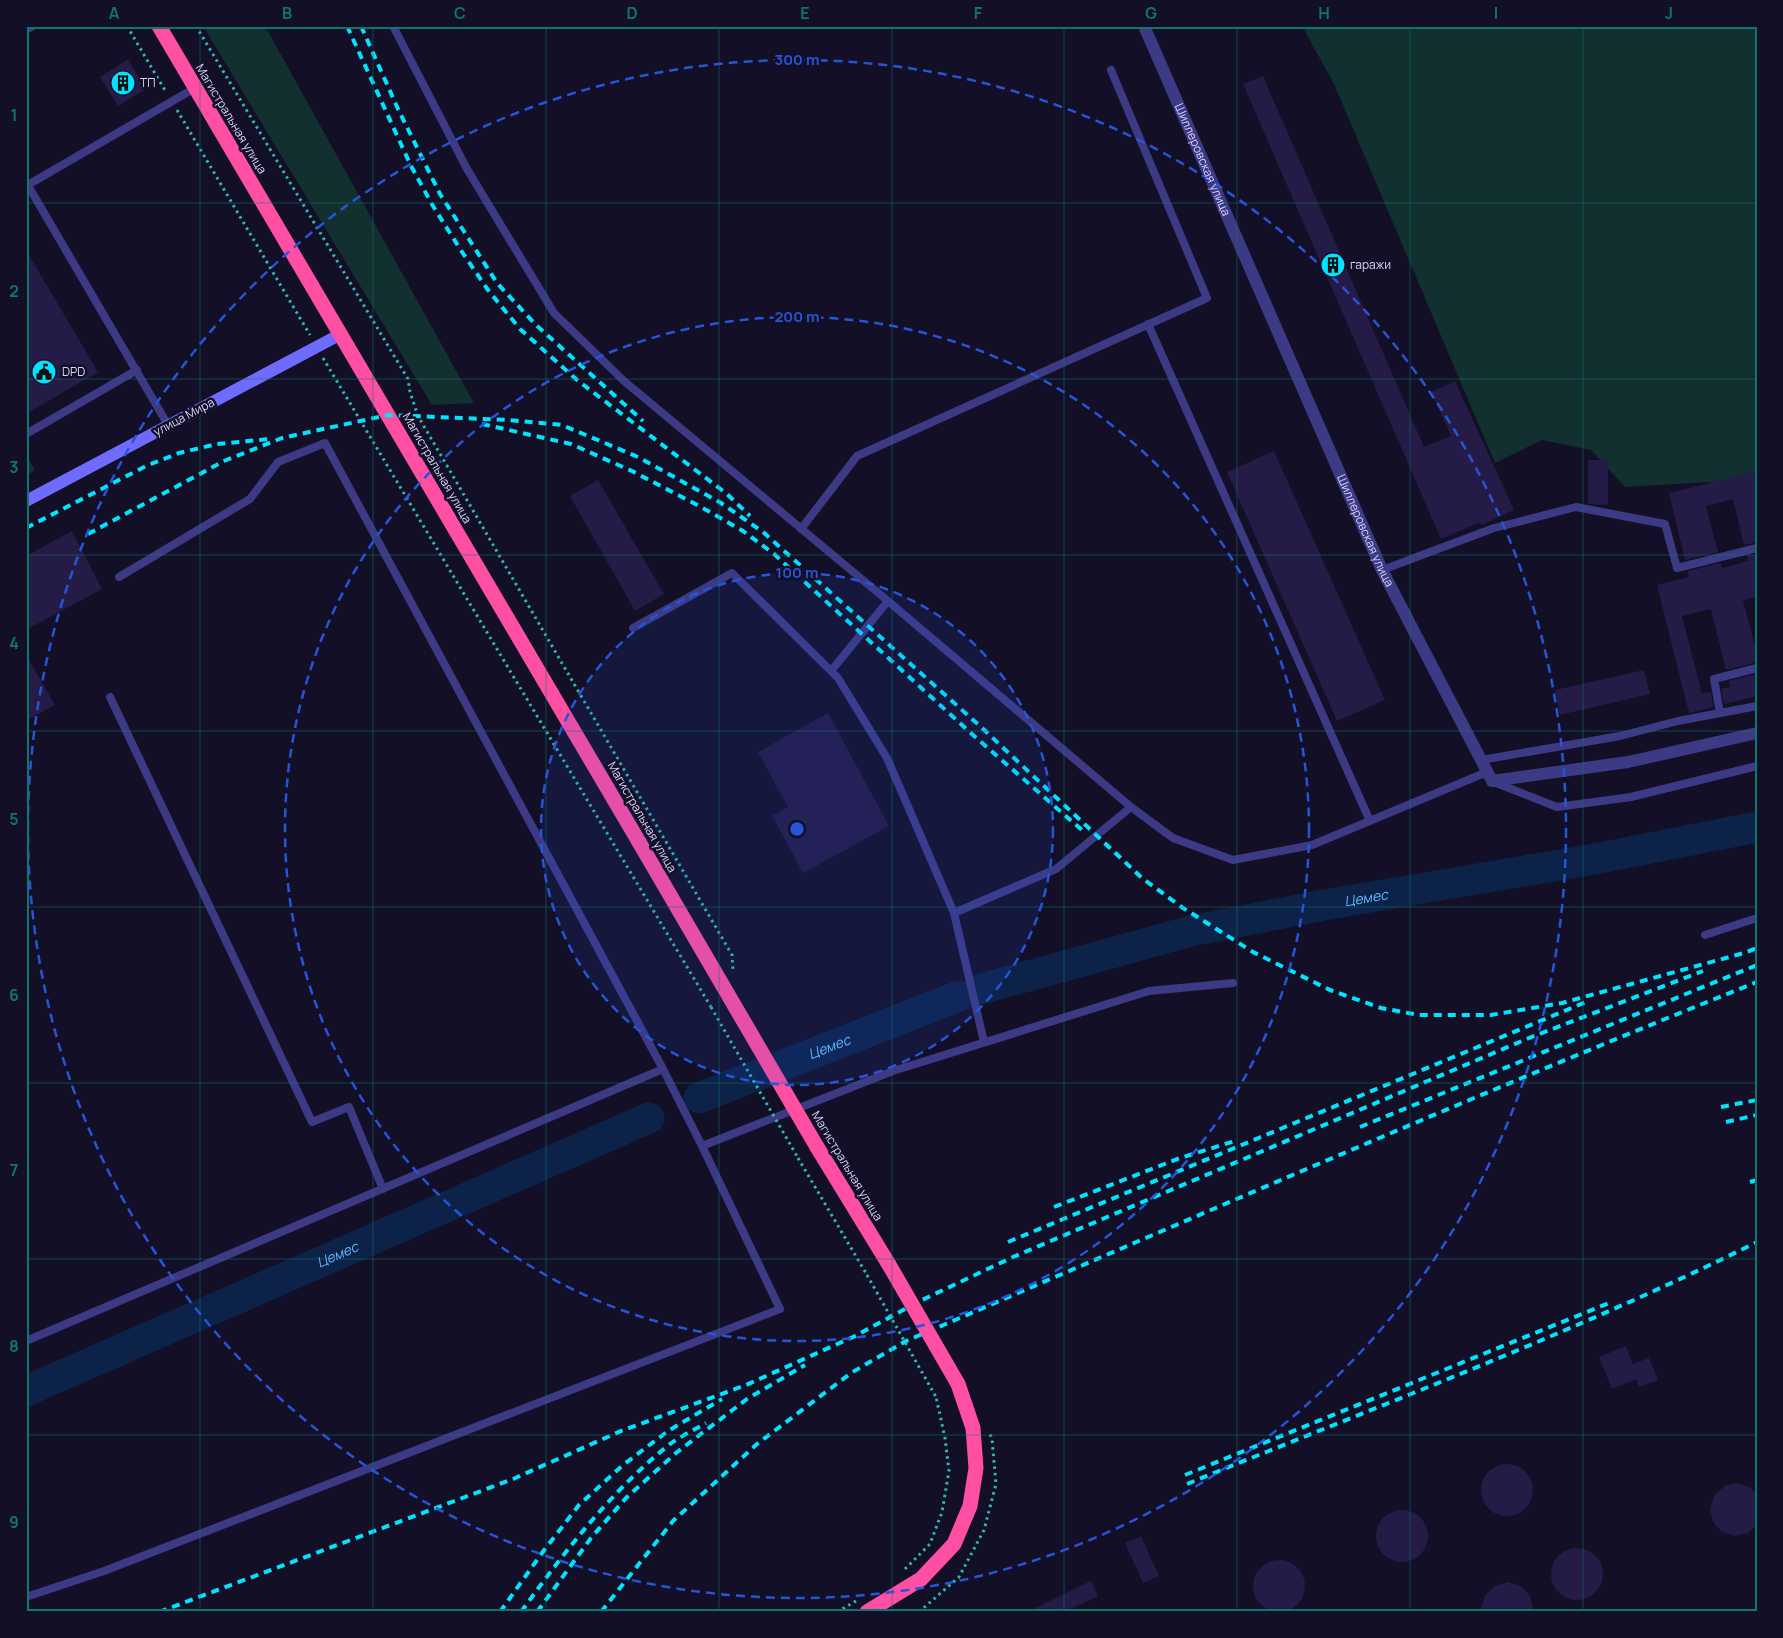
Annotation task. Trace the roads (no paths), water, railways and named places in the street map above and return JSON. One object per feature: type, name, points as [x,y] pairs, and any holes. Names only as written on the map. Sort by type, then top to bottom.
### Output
[{"type":"highway","name":"Магистральная улица","points":[[159,26],[958,1384],[973,1428],[976,1468],[970,1506],[954,1544],[921,1579],[862,1606]]},
{"type":"street","name":"Шиллеровская улица","points":[[1144,26],[1382,570],[1489,777]]},
{"type":"street","name":"улица Мира","points":[[26,501],[341,334]]},
{"type":"street","points":[[1489,777],[1628,762],[1757,733]]},
{"type":"lane","points":[[26,30],[32,26]]},
{"type":"lane","points":[[394,26],[467,169],[554,313],[624,382],[888,601],[1130,807],[1173,838],[1233,860],[1312,845],[1370,821],[1489,777],[1557,807],[1631,797],[1757,766]]},
{"type":"lane","points":[[801,529],[857,456],[1207,298],[1110,70]]},
{"type":"lane","points":[[168,425],[27,184],[196,88]]},
{"type":"lane","points":[[1148,324],[1370,821]]},
{"type":"lane","points":[[26,434],[137,370]]},
{"type":"lane","points":[[26,1597],[104,1570],[780,1309],[663,1068],[325,442],[278,462],[250,499],[119,577]]},
{"type":"lane","points":[[1382,570],[1494,528],[1576,507],[1665,524],[1676,568],[1757,548]]},
{"type":"lane","points":[[633,628],[732,573],[838,678],[887,758],[954,913],[984,1042]]},
{"type":"lane","points":[[831,671],[888,601]]},
{"type":"lane","points":[[1720,713],[1714,679],[1757,668]]},
{"type":"lane","points":[[110,698],[312,1122],[349,1107],[383,1188]]},
{"type":"lane","points":[[1481,760],[1620,736],[1678,721],[1757,706]]},
{"type":"lane","points":[[954,913],[1056,870],[1130,807]]},
{"type":"lane","points":[[1705,935],[1757,918]]},
{"type":"lane","points":[[702,1146],[893,1071],[1149,991],[1233,983]]},
{"type":"lane","points":[[26,1341],[663,1068]]},
{"type":"waterway","name":"Цемес","points":[[981,989],[1191,931],[1324,905],[1600,858],[1757,827]]},
{"type":"waterway","name":"Цемес","points":[[699,1098],[959,996]]},
{"type":"waterway","name":"Цемес","points":[[26,1391],[649,1118]]},
{"type":"railway","points":[[347,26],[411,166],[433,206],[488,290],[520,329],[577,380],[727,494],[750,516]]},
{"type":"railway","points":[[361,26],[398,109],[440,194],[497,283],[536,325],[643,421]]},
{"type":"railway","points":[[88,534],[224,461],[282,438],[388,415],[509,420],[562,425],[638,457],[721,503],[763,532],[981,727],[1142,878],[1180,906],[1253,952],[1330,990],[1381,1008],[1419,1015],[1491,1015],[1562,1003],[1757,948]]},
{"type":"railway","points":[[482,424],[571,444],[632,471],[743,531],[774,554],[973,735],[1083,831]]},
{"type":"railway","points":[[26,528],[146,466],[179,453],[217,444],[270,439]]},
{"type":"railway","points":[[1360,1127],[1757,965]]},
{"type":"railway","points":[[159,1612],[513,1479],[621,1431],[746,1385],[853,1337],[920,1301],[1013,1257],[1529,1038],[1703,971]]},
{"type":"railway","points":[[601,1612],[673,1521],[757,1444],[851,1373],[906,1341],[1437,1114],[1757,982]]},
{"type":"railway","points":[[1008,1242],[1586,1002]]},
{"type":"railway","points":[[1721,1107],[1757,1100]]},
{"type":"railway","points":[[1726,1122],[1757,1115]]},
{"type":"railway","points":[[1054,1207],[1180,1158],[1235,1141]]},
{"type":"railway","points":[[1750,1182],[1757,1180]]},
{"type":"railway","points":[[1187,1484],[1617,1308],[1757,1242]]},
{"type":"railway","points":[[1185,1475],[1609,1303]]},
{"type":"railway","points":[[537,1612],[591,1538],[626,1498],[676,1453],[747,1399],[805,1365]]},
{"type":"railway","points":[[500,1612],[579,1505],[623,1465],[668,1431],[722,1399]]},
{"type":"railway","points":[[521,1612],[572,1544],[628,1481],[670,1444],[706,1423]]},
{"type":"place","name":"ТП","points":[[123,83]]},
{"type":"place","name":"гаражи","points":[[1333,265]]},
{"type":"place","name":"DPD","points":[[44,372]]}]
